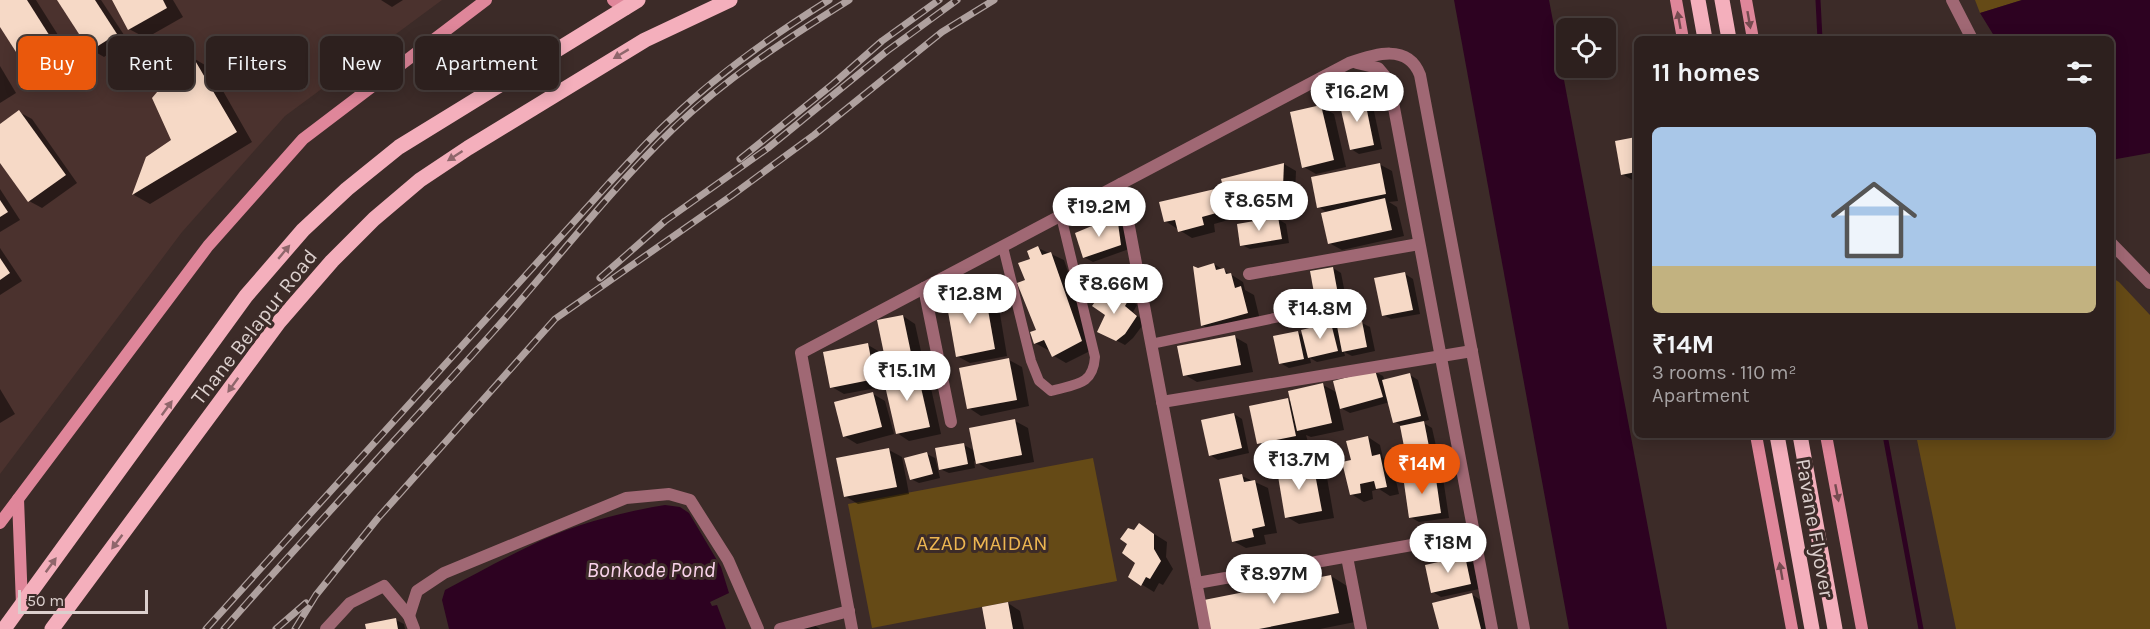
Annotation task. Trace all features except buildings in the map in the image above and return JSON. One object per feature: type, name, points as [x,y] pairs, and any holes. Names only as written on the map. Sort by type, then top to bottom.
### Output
[{"type":"main road","points":[[645,40],[708,0]]},
{"type":"main road","name":"Thane Belapur Road","points":[[52,629],[279,322],[332,261],[374,219],[420,180],[645,40],[730,0]]},
{"type":"main road","points":[[1698,0],[1704,36]]},
{"type":"main road","points":[[1722,0],[1728,36]]},
{"type":"main road","name":"Thane Belapur Road","points":[[4,629],[246,296],[303,230],[347,189],[399,147],[633,2]]},
{"type":"main road","name":"Pavane Flyover","points":[[1778,438],[1812,629]]},
{"type":"main road","name":"Pavane Flyover","points":[[1801,438],[1835,629]]},
{"type":"street","points":[[0,523],[208,246],[303,139],[486,0]]},
{"type":"street","points":[[613,0],[633,2]]},
{"type":"street","points":[[1676,0],[1682,36]]},
{"type":"street","points":[[1746,0],[1752,36]]},
{"type":"street","points":[[1952,0],[1970,36]]},
{"type":"street","points":[[852,629],[801,353],[1349,63],[1362,58],[1398,54],[1409,58],[1418,68],[1524,629]]},
{"type":"street","points":[[1349,63],[1366,64],[1378,68],[1389,81],[1492,629]]},
{"type":"street","points":[[1121,184],[1205,629]]},
{"type":"street","points":[[1249,274],[1419,244]]},
{"type":"street","points":[[2114,246],[2150,283]]},
{"type":"street","points":[[924,288],[951,422]]},
{"type":"street","points":[[1162,402],[1472,351]]},
{"type":"street","points":[[1757,438],[1792,629]]},
{"type":"street","points":[[1827,438],[1862,629]]},
{"type":"street","points":[[409,616],[417,591],[444,573],[626,498],[669,494],[690,500],[728,560],[758,629]]},
{"type":"street","points":[[18,499],[22,605]]},
{"type":"street","points":[[1197,583],[1474,534]]},
{"type":"street","points":[[1347,557],[1361,629]]},
{"type":"street","points":[[326,629],[350,603],[384,586],[409,616],[414,629]]},
{"type":"street","points":[[780,629],[849,611]]},
{"type":"lane","points":[[1003,247],[1031,361],[1039,381],[1051,391],[1086,381],[1094,370],[1095,357],[1061,216]]},
{"type":"lane","points":[[1151,344],[1303,312]]},
{"type":"shaded area","points":[[0,0],[442,0],[393,36],[320,36],[320,90],[285,116],[182,232],[0,474]]},
{"type":"green space","points":[[1975,0],[2022,0],[1980,13]]},
{"type":"green space","points":[[2114,279],[2150,315],[2150,629],[1956,629],[1917,438],[2114,438]]},
{"type":"green space","name":"AZAD MAIDAN","points":[[1093,458],[1117,581],[872,628],[848,504]]},
{"type":"water","points":[[1454,0],[1549,0],[1556,37],[1556,78],[1564,78],[1667,629],[1569,629]]},
{"type":"water","points":[[2022,0],[2150,0],[2150,153],[2114,159],[2114,36],[1994,36],[1980,13]]},
{"type":"water","name":"Bonkode Pond","points":[[665,505],[680,507],[689,513],[721,567],[729,593],[710,602],[712,606],[717,605],[726,629],[449,629],[442,600],[445,590],[516,553],[570,529],[601,519]]},
{"type":"waterway","points":[[1818,0],[1820,36]]},
{"type":"waterway","points":[[1886,438],[1921,629]]},
{"type":"railway","points":[[206,629],[655,134],[727,70],[829,0]]},
{"type":"railway","points":[[224,629],[492,333],[603,203],[649,153],[693,111],[735,76],[849,0]]},
{"type":"railway","points":[[740,159],[882,41],[939,0]]},
{"type":"railway","points":[[600,278],[665,221],[768,148],[887,51],[957,0]]},
{"type":"railway","points":[[295,629],[316,595],[378,518],[555,319],[814,135],[942,32],[994,0]]},
{"type":"railway","points":[[276,629],[306,603]]}]
